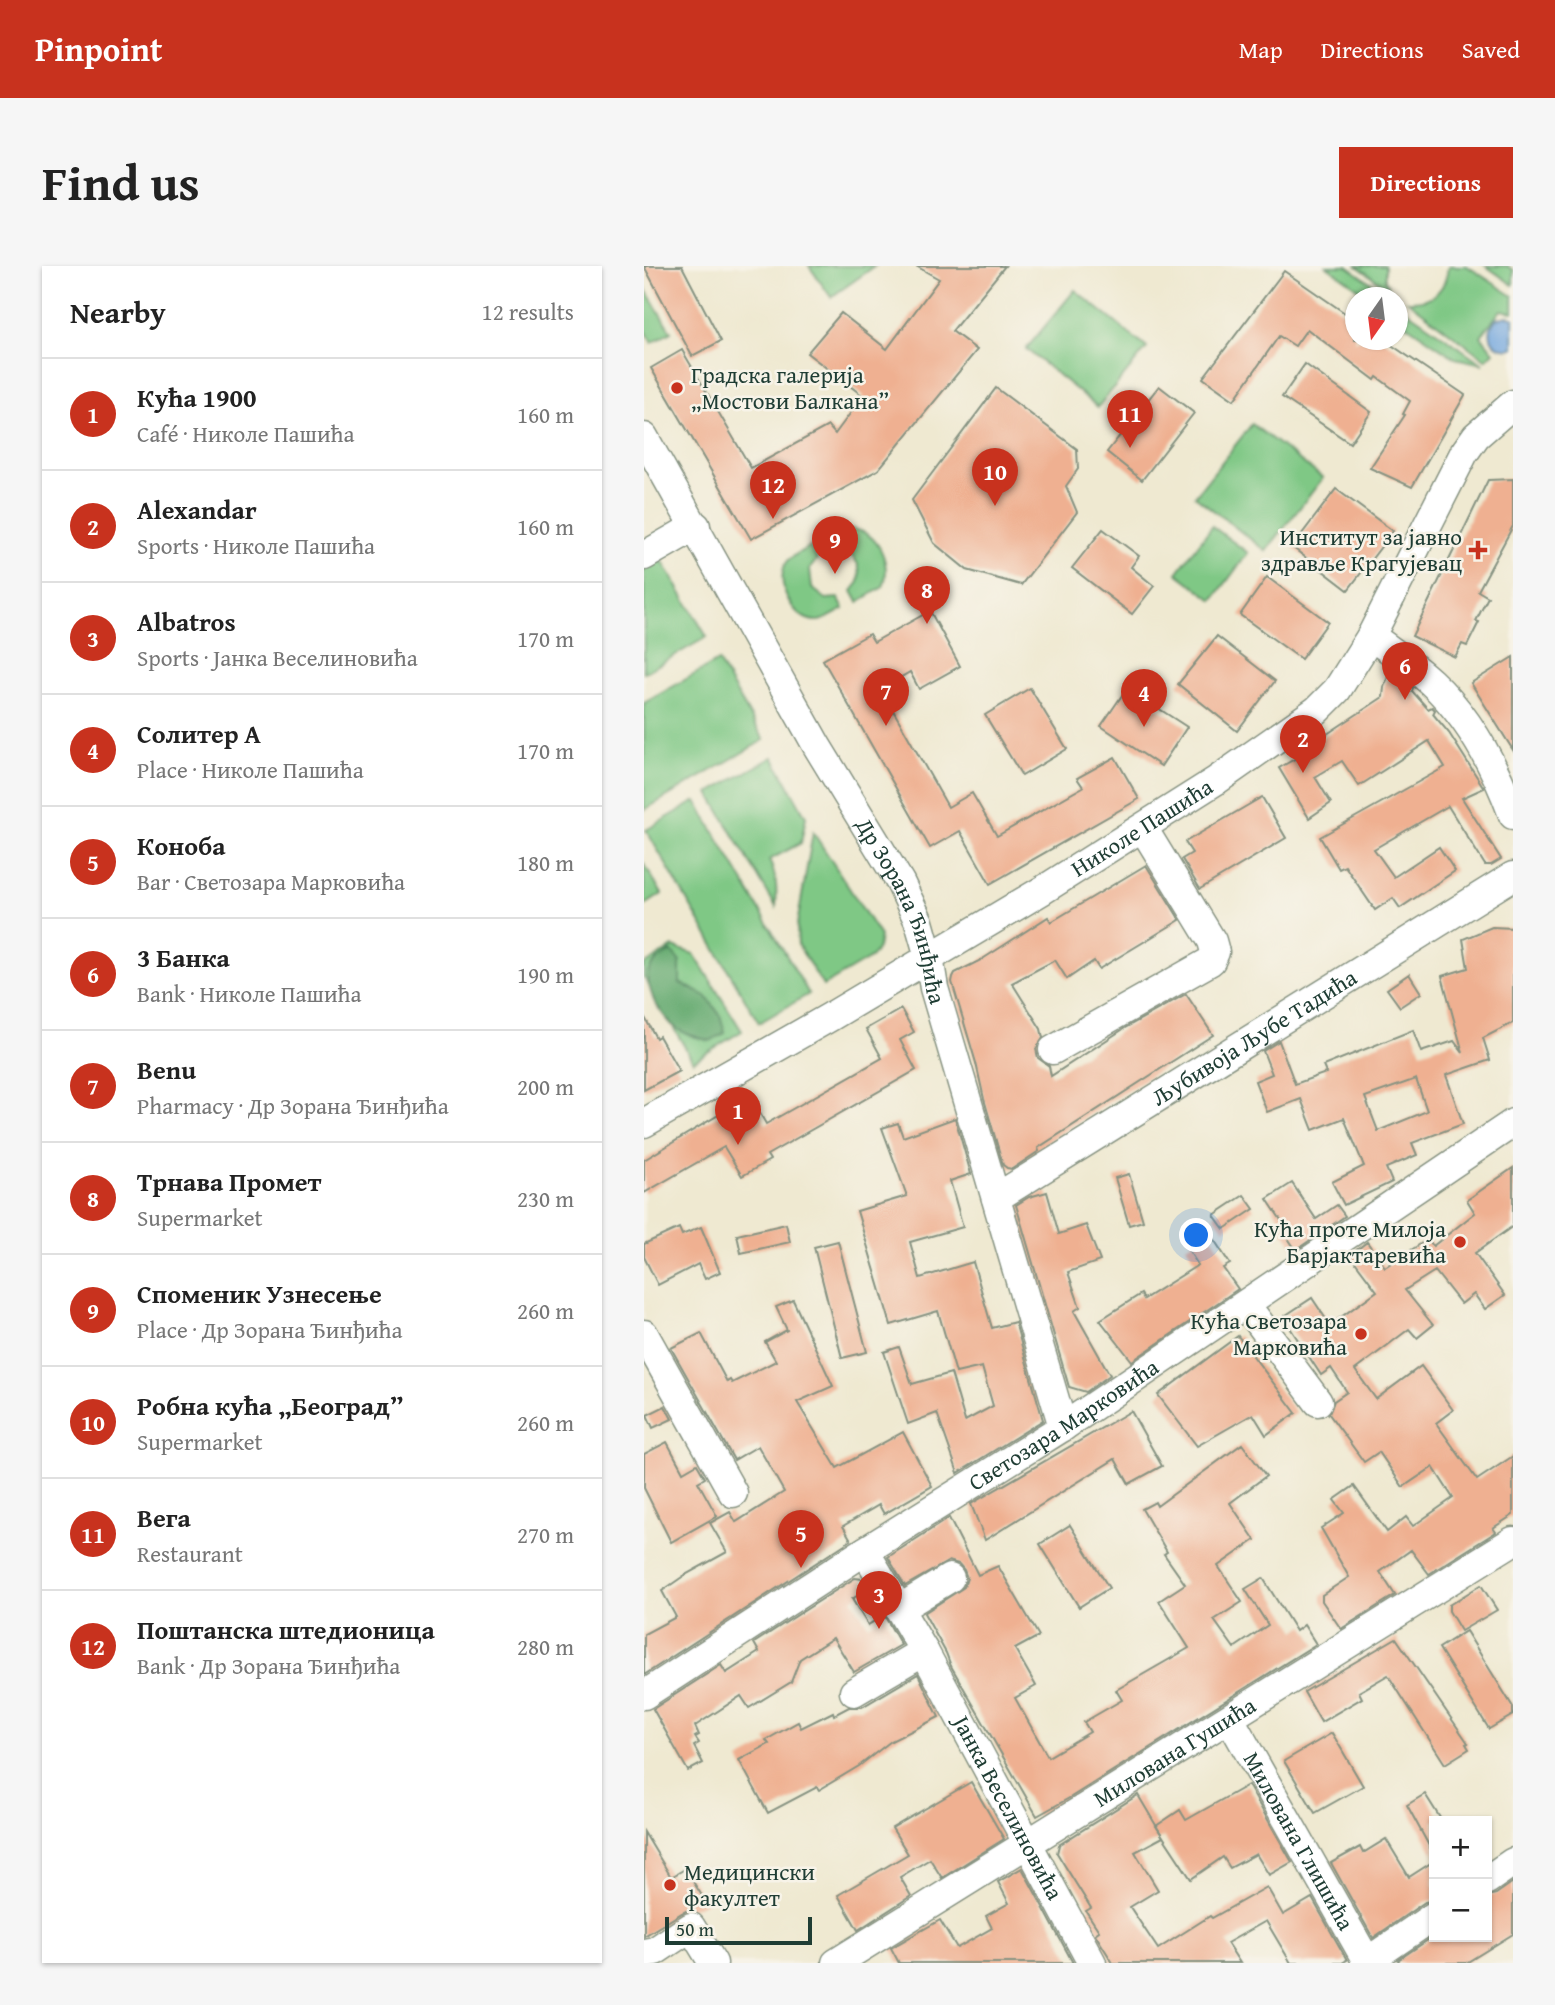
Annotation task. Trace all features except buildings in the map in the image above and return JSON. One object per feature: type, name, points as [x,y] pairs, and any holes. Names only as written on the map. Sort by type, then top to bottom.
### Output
[{"type":"street","name":"Николе Пашића","points":[[644,1123],[820,1023],[1143,828],[1317,710],[1337,690],[1371,636],[1464,453],[1476,436],[1513,404]]},
{"type":"street","name":"Др Зорана Ђинђића","points":[[644,437],[817,746],[900,882],[919,922],[934,988],[1063,1427]]},
{"type":"street","points":[[644,556],[696,526]]},
{"type":"street","points":[[1371,636],[1415,668],[1451,704],[1481,744],[1513,815]]},
{"type":"street","points":[[1053,1050],[1211,961],[1215,952],[1212,941],[1143,828]]},
{"type":"street","name":"Љубивоја Љубе Тадића","points":[[996,1198],[1513,876]]},
{"type":"street","name":"Светозара Марковића","points":[[644,1695],[864,1551],[1063,1427],[1513,1123]]},
{"type":"street","points":[[1246,1304],[1318,1402]]},
{"type":"street","points":[[644,1334],[733,1493]]},
{"type":"street","name":"Милована Гушића","points":[[836,1963],[1513,1541]]},
{"type":"street","name":"Јанка Веселиновића","points":[[864,1551],[924,1651],[1092,1963]]},
{"type":"street","points":[[899,1609],[950,1578]]},
{"type":"street","points":[[854,1692],[924,1651]]},
{"type":"street","name":"Милована Глишића","points":[[1230,1718],[1367,1962]]},
{"type":"street","points":[[1488,1879],[1513,1862]]},
{"type":"street","points":[[1367,1962],[1429,1919]]},
{"type":"street","points":[[644,1953],[655,1951],[691,1927],[713,1963]]},
{"type":"green space","points":[[809,266],[875,266],[831,297]]},
{"type":"green space","points":[[1327,266],[1347,266],[1377,287],[1357,287]]},
{"type":"green space","points":[[1357,266],[1385,266],[1386,287]]},
{"type":"green space","points":[[1448,266],[1467,266],[1513,296],[1513,312],[1501,310],[1481,336],[1494,352],[1486,360],[1408,301],[1431,297],[1441,288]]},
{"type":"green space","points":[[1486,266],[1507,266],[1513,270],[1513,285]]},
{"type":"green space","points":[[644,287],[671,332],[652,343],[644,330]]},
{"type":"green space","points":[[1075,290],[1147,348],[1098,407],[1026,349]]},
{"type":"green space","points":[[1408,312],[1483,364],[1455,358],[1408,326]]},
{"type":"green space","points":[[1252,424],[1323,478],[1266,551],[1195,496]]},
{"type":"green space","points":[[1212,526],[1248,553],[1213,600],[1177,573]]},
{"type":"green space","points":[[847,529],[857,530],[874,540],[884,557],[886,567],[883,587],[858,602],[852,591],[859,582],[857,563],[845,552],[832,552],[825,539]]},
{"type":"green space","points":[[810,546],[817,559],[810,569],[812,588],[826,599],[838,598],[844,609],[818,621],[809,620],[794,608],[788,599],[782,579],[787,562]]},
{"type":"green space","points":[[660,557],[707,637],[644,673],[644,566]]},
{"type":"green space","points":[[718,661],[764,740],[644,810],[644,703]]},
{"type":"green space","points":[[773,757],[806,817],[801,843],[769,860],[776,883],[776,907],[709,793]]},
{"type":"green space","points":[[696,801],[809,994],[759,1023],[646,830]]},
{"type":"green space","points":[[813,832],[880,936],[878,948],[872,957],[823,986],[798,945],[797,925]]},
{"type":"green space","points":[[644,864],[662,894],[644,906]]},
{"type":"green space","points":[[673,947],[694,954],[742,1031],[693,1061],[644,977],[644,965]]},
{"type":"green space","points":[[671,951],[680,962],[680,983],[706,996],[720,1015],[725,1033],[710,1041],[690,1035],[671,1024],[660,1011],[654,1001],[648,977],[651,966]]},
{"type":"water","points":[[1513,317],[1513,348],[1506,349],[1492,341],[1490,330],[1496,319]]},
{"type":"place","name":"Градска галерија „Мостови Балкана”","points":[[677,388]]},
{"type":"place","name":"Вега","points":[[1130,448]]},
{"type":"place","name":"Робна кућа „Београд”","points":[[995,506]]},
{"type":"place","name":"Поштанска штедионица","points":[[773,519]]},
{"type":"place","name":"Институт за јавно здравље Крагујевац","points":[[1478,550]]},
{"type":"place","name":"Споменик Узнесење","points":[[835,574]]},
{"type":"place","name":"Трнава Промет","points":[[927,624]]},
{"type":"place","name":"3 Банка","points":[[1405,700]]},
{"type":"place","name":"Benu","points":[[886,726]]},
{"type":"place","name":"Солитер А","points":[[1144,727]]},
{"type":"place","name":"Alexandar","points":[[1303,773]]},
{"type":"place","name":"Кућа 1900","points":[[738,1145]]},
{"type":"place","name":"Кућа проте Милоја Барјактаревића","points":[[1460,1242]]},
{"type":"place","name":"Кућа Светозара Марковића","points":[[1361,1334]]},
{"type":"place","name":"Коноба","points":[[801,1568]]},
{"type":"place","name":"Albatros","points":[[879,1629]]},
{"type":"place","name":"Медицински факултет","points":[[670,1885]]}]
